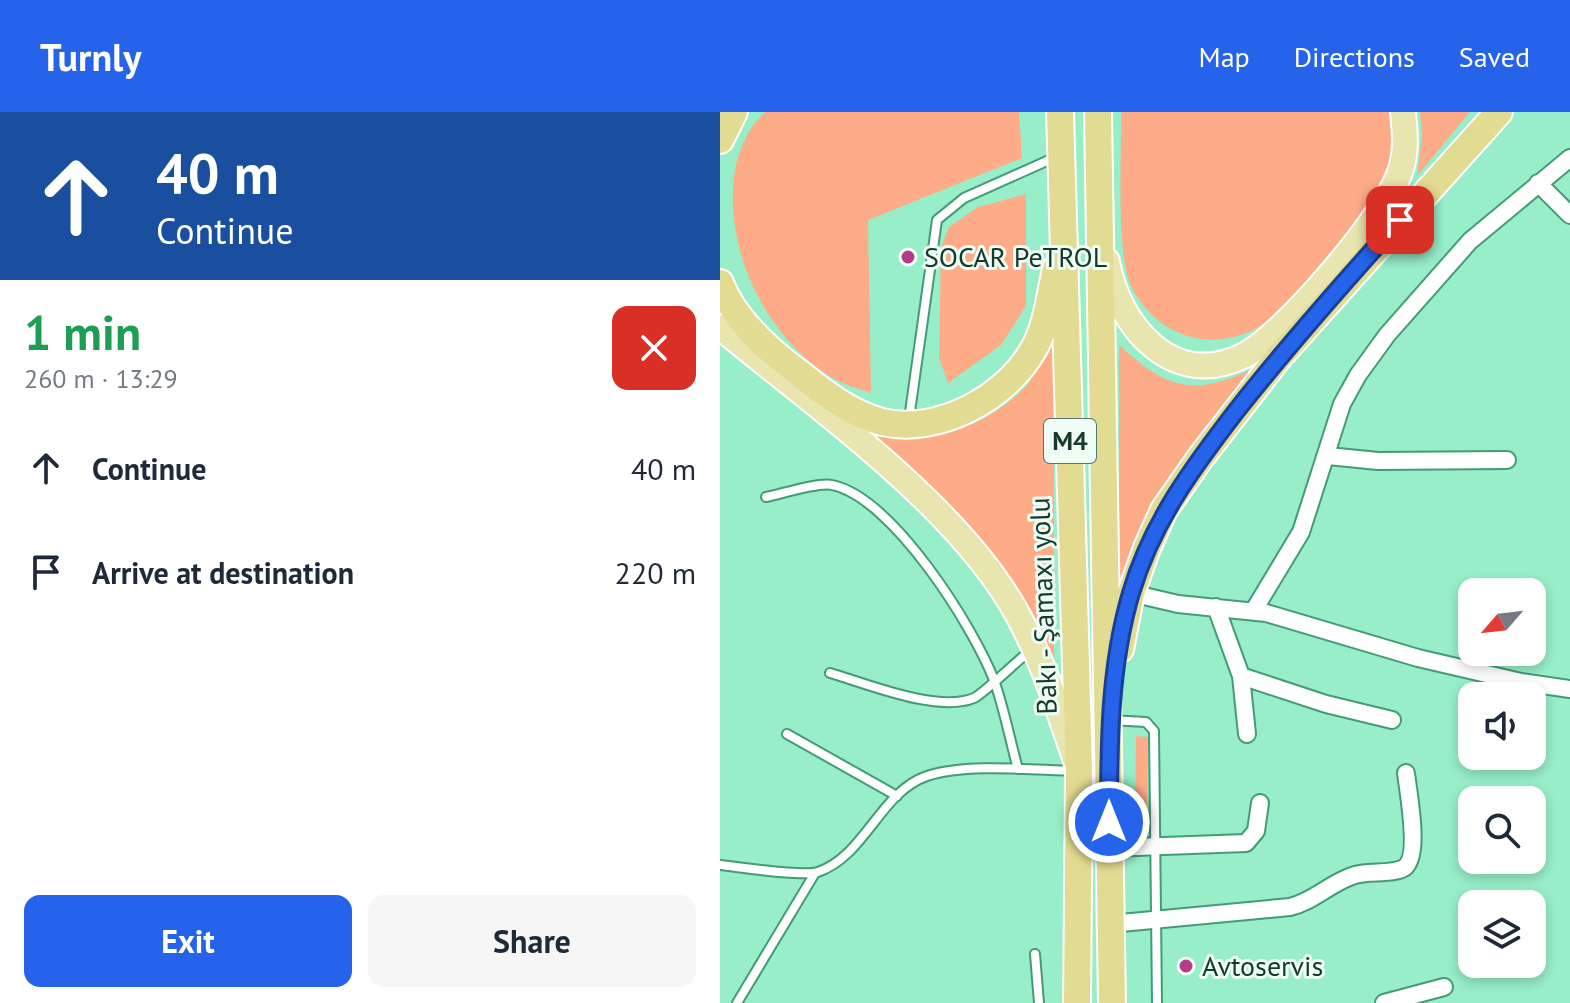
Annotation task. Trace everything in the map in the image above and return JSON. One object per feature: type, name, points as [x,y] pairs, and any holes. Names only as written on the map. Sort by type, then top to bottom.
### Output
[{"type":"highway","points":[[720,140],[734,112]]},
{"type":"highway","name":"Bakı - Şamaxı yolu","points":[[1060,112],[1079,771],[1077,1003]]},
{"type":"highway","name":"M4","points":[[1098,112],[1112,1003]]},
{"type":"highway","points":[[1109,720],[1131,593],[1164,510],[1278,358],[1499,112]]},
{"type":"highway","points":[[720,283],[743,322],[826,395],[884,422],[909,423],[963,411],[1005,384],[1025,363],[1043,323],[1064,234]]},
{"type":"main road","points":[[1101,226],[1115,298],[1130,325],[1149,345],[1170,359],[1198,366],[1242,357],[1274,334],[1364,235],[1387,202],[1401,171],[1406,137],[1403,112]]},
{"type":"main road","points":[[720,327],[938,513],[1002,589],[1034,647],[1079,771]]},
{"type":"street","points":[[1254,610],[1301,532],[1328,456],[1342,404],[1387,335],[1461,250],[1570,158]]},
{"type":"street","points":[[1538,183],[1570,215]]},
{"type":"street","points":[[1328,456],[1378,461],[1507,460]]},
{"type":"street","points":[[1131,593],[1254,610],[1497,682]]},
{"type":"street","points":[[1216,607],[1241,676],[1247,734]]},
{"type":"street","points":[[1241,676],[1326,704],[1392,720]]},
{"type":"street","points":[[1546,689],[1570,689]]},
{"type":"street","points":[[1110,924],[1290,907],[1309,902],[1354,875],[1403,869],[1411,862],[1413,848],[1406,773]]},
{"type":"street","points":[[1109,848],[1246,843],[1256,831],[1260,803]]},
{"type":"street","points":[[1384,1003],[1444,987]]},
{"type":"lane","points":[[909,423],[937,220],[964,198],[1061,154]]},
{"type":"lane","points":[[766,497],[831,484],[853,495],[897,527],[931,569],[993,679],[1018,769]]},
{"type":"lane","points":[[830,673],[938,702],[974,698],[1034,647]]},
{"type":"lane","points":[[1109,720],[1146,722],[1154,731],[1157,1003]]},
{"type":"lane","points":[[787,734],[897,796]]},
{"type":"lane","points":[[737,1003],[815,873],[844,857],[897,796],[926,776],[943,772],[1018,769],[1079,771]]},
{"type":"lane","points":[[720,865],[815,873]]},
{"type":"lane","points":[[1035,954],[1039,1003]]},
{"type":"shaded area","points":[[765,112],[1019,112],[1022,158],[868,220],[871,393],[836,380],[811,362],[788,340],[753,287],[735,226],[733,195],[741,149],[754,124]]},
{"type":"shaded area","points":[[1121,112],[1391,112],[1394,155],[1388,174],[1365,211],[1280,311],[1261,326],[1243,334],[1224,339],[1206,339],[1188,336],[1156,319],[1132,288],[1121,229]]},
{"type":"shaded area","points":[[1420,112],[1470,112],[1417,176],[1422,136]]},
{"type":"shaded area","points":[[1026,194],[1026,306],[1001,345],[948,383],[939,358],[941,247],[949,227],[978,207]]},
{"type":"shaded area","points":[[1054,343],[1054,670],[1023,599],[976,535],[868,433],[888,437],[928,437],[967,426],[1002,407],[1023,389]]},
{"type":"shaded area","points":[[1119,345],[1155,373],[1186,385],[1220,381],[1262,364],[1119,599]]},
{"type":"shaded area","points":[[1136,736],[1148,737],[1147,825],[1135,825]]},
{"type":"place","name":"SOCAR PeTROL","points":[[908,257]]},
{"type":"place","name":"Avtoservis","points":[[1186,966]]},
{"type":"route","points":[[1109,822],[1109,720],[1125,620],[1131,593],[1164,510],[1278,358],[1400,220]]}]
